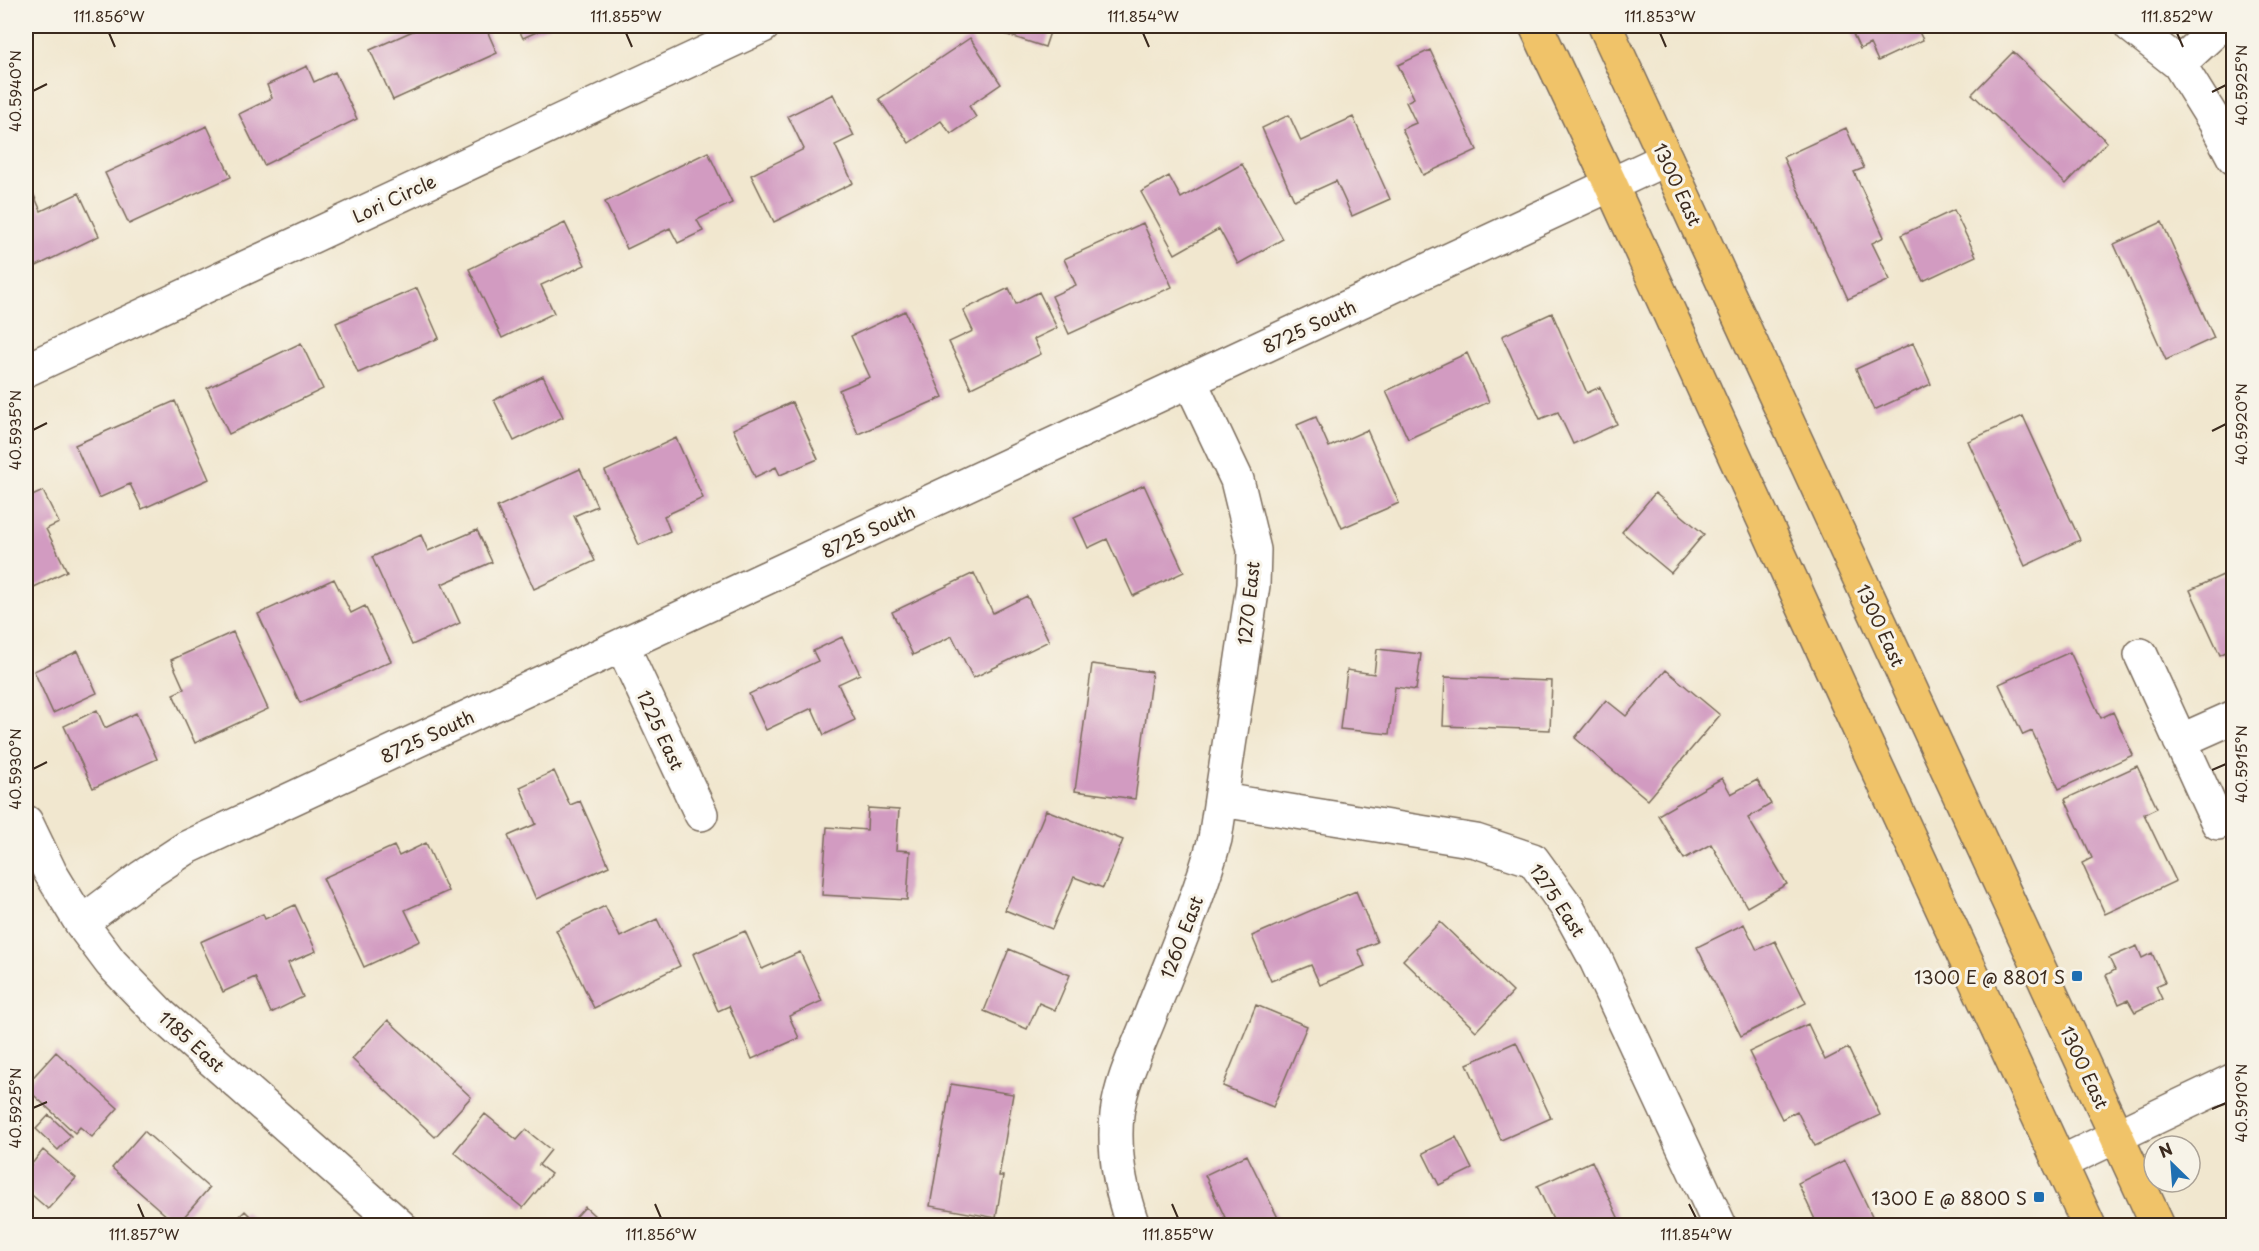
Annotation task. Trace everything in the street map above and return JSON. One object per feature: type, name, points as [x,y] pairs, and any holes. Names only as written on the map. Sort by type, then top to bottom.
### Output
[{"type":"main road","points":[[1536,26],[2089,1226]]},
{"type":"main road","name":"1300 East","points":[[1605,26],[2158,1226]]},
{"type":"street","name":"Lori Circle","points":[[26,370],[763,26]]},
{"type":"street","points":[[2131,26],[2178,64],[2215,122],[2234,158]]},
{"type":"street","points":[[2178,64],[2220,26]]},
{"type":"street","name":"8725 South","points":[[81,923],[141,877],[186,848],[1666,159]]},
{"type":"street","name":"1270 East","points":[[1190,381],[1237,480],[1254,550],[1253,585],[1222,800]]},
{"type":"street","name":"1225 East","points":[[622,645],[701,814]]},
{"type":"street","points":[[2141,655],[2218,823]]},
{"type":"street","points":[[2181,741],[2234,717]]},
{"type":"street","name":"1260 East","points":[[1134,1226],[1123,1197],[1115,1155],[1117,1112],[1129,1071],[1204,879],[1215,839],[1222,800]]},
{"type":"street","name":"1275 East","points":[[1222,800],[1476,841],[1533,860],[1567,907],[1596,960],[1720,1226]]},
{"type":"street","name":"1185 East","points":[[26,822],[50,872],[81,923],[111,963],[160,1014],[400,1226]]},
{"type":"street","points":[[2060,1163],[2234,1080]]},
{"type":"building","points":[[424,26],[485,26],[497,53],[393,100],[370,50]]},
{"type":"building","points":[[517,26],[550,26],[523,38]]},
{"type":"building","points":[[994,26],[1052,26],[1045,47],[992,30]]},
{"type":"building","points":[[1849,26],[1916,26],[1923,40],[1878,61],[1870,44],[1860,49]]},
{"type":"building","points":[[970,38],[1001,84],[969,106],[976,117],[951,134],[941,121],[909,143],[879,99]]},
{"type":"building","points":[[1430,50],[1477,150],[1423,175],[1402,129],[1416,123],[1406,102],[1414,98],[1398,65]]},
{"type":"building","points":[[2013,52],[2107,142],[2066,184],[1972,94]]},
{"type":"building","points":[[307,66],[314,82],[335,72],[357,119],[264,165],[239,114],[272,98],[267,85]]},
{"type":"building","points":[[833,94],[854,136],[835,145],[853,183],[774,222],[751,175],[804,149],[788,116]]},
{"type":"building","points":[[1289,115],[1301,141],[1353,117],[1390,199],[1352,216],[1336,181],[1294,200],[1262,128]]},
{"type":"building","points":[[207,126],[231,177],[129,224],[105,173]]},
{"type":"building","points":[[1846,128],[1864,168],[1854,172],[1884,237],[1872,243],[1890,280],[1848,299],[1783,157]]},
{"type":"building","points":[[708,152],[732,203],[697,220],[703,231],[678,243],[670,228],[627,249],[605,202]]},
{"type":"building","points":[[1242,164],[1283,239],[1238,264],[1219,229],[1175,254],[1141,192],[1169,176],[1181,198]]},
{"type":"building","points":[[28,182],[41,211],[79,193],[99,236],[26,271],[26,184]]},
{"type":"building","points":[[1954,210],[1976,256],[1923,281],[1901,235]]},
{"type":"building","points":[[2162,222],[2214,338],[2166,360],[2114,244]]},
{"type":"building","points":[[565,223],[585,265],[541,285],[554,313],[502,338],[469,269]]},
{"type":"building","points":[[1143,223],[1172,287],[1069,334],[1052,296],[1076,285],[1064,259]]},
{"type":"building","points":[[417,288],[439,338],[358,373],[336,323]]},
{"type":"building","points":[[1009,288],[1016,304],[1039,292],[1057,328],[1034,339],[1041,354],[971,388],[949,342],[973,331],[963,310]]},
{"type":"building","points":[[905,311],[943,397],[858,434],[839,390],[870,377],[851,336]]},
{"type":"building","points":[[1552,313],[1587,393],[1600,387],[1617,424],[1573,444],[1558,412],[1540,419],[1502,336]]},
{"type":"building","points":[[301,343],[323,389],[229,434],[207,388]]},
{"type":"building","points":[[1913,343],[1931,384],[1874,410],[1856,369]]},
{"type":"building","points":[[1467,353],[1489,402],[1408,439],[1386,391]]},
{"type":"building","points":[[543,376],[563,417],[514,441],[494,400]]},
{"type":"building","points":[[175,401],[209,479],[142,509],[130,484],[99,498],[75,445]]},
{"type":"building","points":[[792,402],[818,459],[780,475],[776,467],[755,477],[733,429]]},
{"type":"building","points":[[2023,416],[2080,540],[2025,566],[1968,441]]},
{"type":"building","points":[[1316,417],[1329,447],[1367,430],[1399,503],[1342,528],[1297,425]]},
{"type":"building","points":[[676,438],[703,498],[664,516],[670,531],[639,545],[605,471]]},
{"type":"building","points":[[580,469],[597,506],[574,516],[595,561],[534,589],[497,507]]},
{"type":"building","points":[[1144,485],[1184,572],[1133,596],[1107,539],[1088,548],[1074,517]]},
{"type":"building","points":[[43,491],[59,523],[46,529],[67,571],[26,591],[26,493],[28,498]]},
{"type":"building","points":[[1655,493],[1704,534],[1671,573],[1622,532]]},
{"type":"building","points":[[477,530],[492,562],[442,584],[460,623],[412,645],[372,557],[421,535],[428,551]]},
{"type":"building","points":[[2234,570],[2234,648],[2220,655],[2190,590]]},
{"type":"building","points":[[974,573],[993,613],[1027,596],[1049,641],[973,678],[952,636],[913,655],[892,612]]},
{"type":"building","points":[[334,579],[351,613],[365,606],[391,661],[300,703],[258,614]]},
{"type":"building","points":[[233,632],[268,709],[195,743],[173,694],[184,689],[171,660]]},
{"type":"building","points":[[842,637],[860,674],[838,684],[855,720],[824,735],[812,708],[766,730],[749,694],[818,661],[813,651]]},
{"type":"building","points":[[1377,649],[1421,654],[1416,690],[1395,687],[1389,734],[1340,729],[1347,670],[1374,674]]},
{"type":"building","points":[[78,651],[97,693],[53,713],[34,671]]},
{"type":"building","points":[[2070,652],[2101,718],[2113,712],[2133,755],[2059,789],[2032,731],[2023,735],[1999,684]]},
{"type":"building","points":[[1092,664],[1152,672],[1135,799],[1075,791]]},
{"type":"building","points":[[1666,670],[1720,715],[1648,800],[1575,738],[1606,700],[1626,716]]},
{"type":"building","points":[[1445,677],[1552,681],[1550,730],[1443,726]]},
{"type":"building","points":[[97,710],[105,728],[136,713],[157,759],[93,788],[64,726]]},
{"type":"building","points":[[2137,766],[2157,808],[2144,814],[2176,881],[2105,914],[2082,863],[2092,858],[2065,799]]},
{"type":"building","points":[[554,771],[570,805],[580,801],[609,866],[536,899],[508,836],[536,824],[520,787]]},
{"type":"building","points":[[1722,778],[1731,794],[1757,780],[1771,804],[1748,818],[1787,884],[1747,907],[1711,844],[1684,859],[1658,815]]},
{"type":"building","points":[[868,808],[899,810],[896,850],[910,851],[907,900],[822,895],[827,827],[867,830]]},
{"type":"building","points":[[1046,810],[1123,840],[1103,888],[1074,877],[1052,929],[1005,910]]},
{"type":"building","points":[[426,843],[448,891],[405,910],[420,941],[364,967],[323,878],[394,846],[399,856]]},
{"type":"building","points":[[1356,891],[1377,942],[1358,950],[1365,966],[1320,985],[1311,965],[1271,981],[1252,936]]},
{"type":"building","points":[[295,905],[316,951],[288,963],[303,997],[271,1013],[255,977],[223,992],[200,942],[263,914],[265,919]]},
{"type":"building","points":[[605,906],[620,937],[657,919],[680,966],[594,1008],[556,930]]},
{"type":"building","points":[[1440,922],[1513,992],[1476,1031],[1403,960]]},
{"type":"building","points":[[1744,924],[1757,950],[1775,941],[1806,1003],[1741,1036],[1697,947]]},
{"type":"building","points":[[745,931],[762,969],[800,952],[822,1001],[789,1016],[799,1038],[752,1059],[729,1006],[718,1011],[693,954]]},
{"type":"building","points":[[2137,946],[2142,958],[2152,953],[2165,982],[2156,986],[2162,999],[2135,1012],[2128,1000],[2119,1004],[2106,975],[2115,970],[2109,958]]},
{"type":"building","points":[[1009,949],[1070,975],[1055,1010],[1039,1003],[1027,1029],[984,1011]]},
{"type":"building","points":[[1256,1005],[1307,1026],[1273,1107],[1223,1086]]},
{"type":"building","points":[[388,1020],[471,1097],[435,1137],[352,1059]]},
{"type":"building","points":[[1808,1024],[1825,1060],[1848,1048],[1880,1115],[1815,1146],[1797,1111],[1782,1119],[1749,1052]]},
{"type":"building","points":[[1516,1042],[1551,1118],[1501,1140],[1467,1064]]},
{"type":"building","points":[[56,1052],[118,1108],[92,1137],[80,1127],[75,1133],[26,1088],[26,1085]]},
{"type":"building","points":[[951,1084],[1013,1094],[999,1176],[1003,1176],[996,1218],[930,1206]]},
{"type":"building","points":[[485,1114],[517,1140],[526,1130],[551,1150],[539,1165],[551,1174],[523,1208],[454,1152]]},
{"type":"building","points":[[49,1115],[71,1136],[58,1150],[36,1129]]},
{"type":"building","points":[[144,1131],[209,1188],[177,1225],[112,1168]]},
{"type":"building","points":[[1456,1137],[1472,1169],[1439,1185],[1423,1153]]},
{"type":"building","points":[[43,1150],[76,1178],[48,1209],[26,1190],[26,1171]]},
{"type":"building","points":[[1247,1155],[1282,1226],[1229,1226],[1205,1175]]},
{"type":"building","points":[[1845,1160],[1877,1226],[1818,1226],[1798,1183]]},
{"type":"building","points":[[1592,1161],[1622,1226],[1556,1226],[1537,1186]]},
{"type":"building","points":[[585,1207],[606,1226],[568,1226]]},
{"type":"building","points":[[245,1211],[260,1226],[230,1226]]},
{"type":"place","name":"1300 E @ 8801 S","points":[[2077,976]]},
{"type":"place","name":"1300 E @ 8800 S","points":[[2039,1197]]}]
